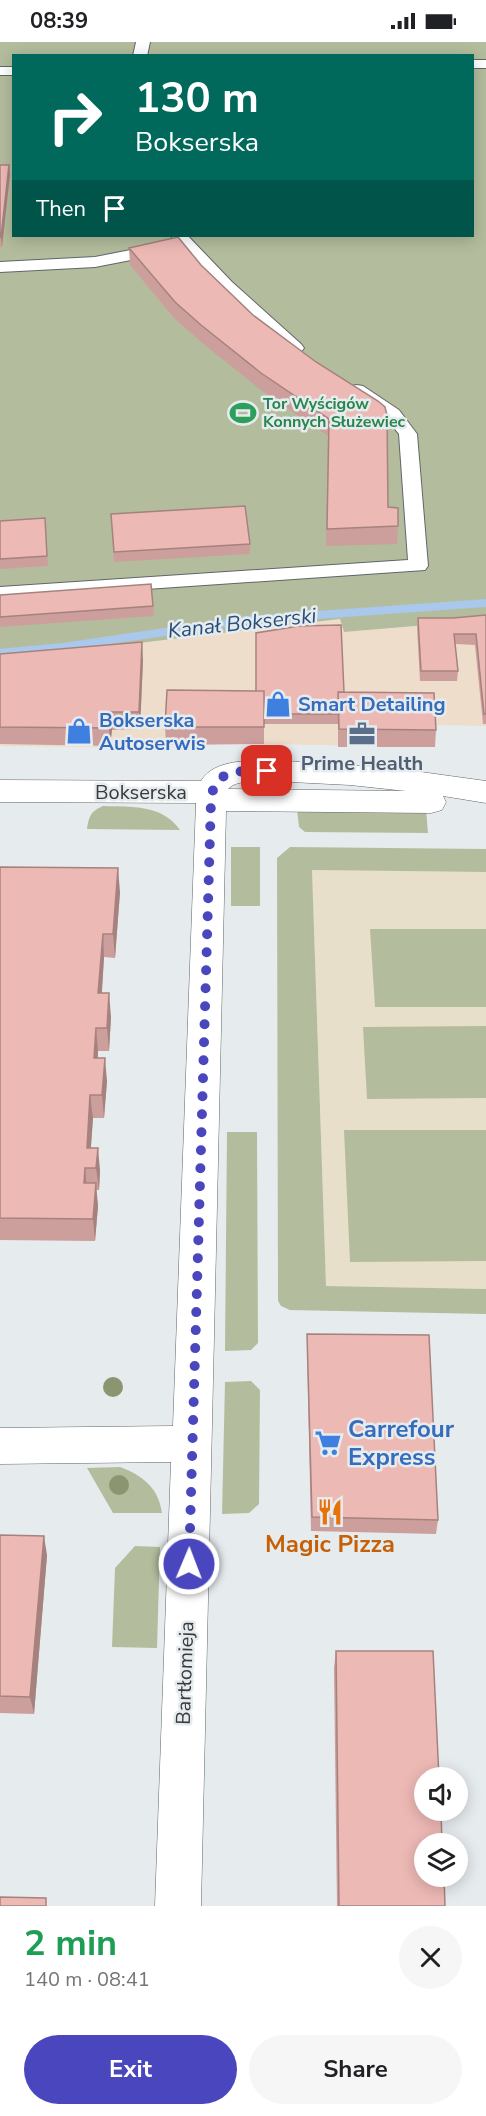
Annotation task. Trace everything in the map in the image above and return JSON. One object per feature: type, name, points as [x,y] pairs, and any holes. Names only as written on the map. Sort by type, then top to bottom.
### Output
[{"type":"street","name":"Bokserska","points":[[211,796],[216,781],[233,773],[286,771],[426,782],[486,792]]},
{"type":"street","name":"Bokserska","points":[[0,791],[463,803],[486,799]]},
{"type":"street","name":"Bartłomieja","points":[[178,1906],[211,796]]},
{"type":"street","points":[[0,1446],[192,1444]]},
{"type":"lane","points":[[0,267],[95,262],[183,240],[254,314],[286,342],[312,360]]},
{"type":"lane","points":[[0,593],[418,566],[408,435],[397,419],[381,405],[338,378]]},
{"type":"shaded area","points":[[341,619],[344,632],[486,620],[486,726],[433,725],[435,747],[264,744],[166,745],[167,748],[0,746],[0,668],[56,653]]},
{"type":"shaded area","points":[[312,870],[486,872],[486,1289],[326,1286]]},
{"type":"green space","name":"Tor Wyścigów Konnych Służewiec","points":[[0,42],[486,42],[486,620],[344,632],[340,619],[56,653],[0,668]]},
{"type":"green space","points":[[103,806],[135,807],[155,811],[164,815],[180,830],[87,829],[91,814]]},
{"type":"green space","points":[[297,809],[426,809],[428,833],[305,832],[299,827]]},
{"type":"green space","points":[[231,847],[260,847],[260,906],[231,906]]},
{"type":"green space","points":[[290,847],[486,849],[486,872],[312,870],[326,1286],[486,1289],[486,1314],[290,1310],[281,1306],[278,1301],[277,858]]},
{"type":"green space","points":[[370,929],[486,929],[486,1007],[375,1007]]},
{"type":"green space","points":[[486,1026],[486,1098],[367,1099],[363,1027]]},
{"type":"green space","points":[[344,1130],[486,1130],[486,1261],[350,1262]]},
{"type":"green space","points":[[227,1132],[257,1132],[258,1343],[251,1350],[225,1351]]},
{"type":"green space","points":[[251,1381],[260,1390],[259,1504],[249,1513],[222,1514],[225,1382]]},
{"type":"green space","points":[[120,1467],[142,1478],[148,1484],[157,1496],[162,1513],[113,1513],[87,1468]]},
{"type":"green space","points":[[135,1546],[160,1547],[157,1648],[112,1647],[115,1568]]},
{"type":"building","points":[[0,165],[9,165],[1,237],[0,237]]},
{"type":"building","points":[[178,237],[201,265],[253,315],[316,362],[385,407],[388,507],[398,508],[398,526],[327,529],[329,419],[261,373],[201,325],[175,302],[129,248]]},
{"type":"building","points":[[245,506],[250,544],[114,552],[111,514]]},
{"type":"building","points":[[45,518],[47,556],[0,559],[0,521]]},
{"type":"building","points":[[151,584],[153,606],[0,617],[0,595]]},
{"type":"building","points":[[486,615],[486,714],[484,714],[476,634],[454,634],[458,671],[421,671],[418,618]]},
{"type":"building","points":[[341,625],[344,692],[338,692],[339,714],[264,714],[264,691],[256,691],[256,633],[299,626]]},
{"type":"building","points":[[142,642],[139,712],[111,712],[109,728],[0,727],[0,654]]},
{"type":"building","points":[[167,690],[264,691],[264,727],[165,727]]},
{"type":"building","points":[[338,692],[434,693],[436,730],[339,729]]},
{"type":"building","points":[[0,867],[118,868],[113,934],[103,934],[98,993],[109,993],[107,1028],[96,1028],[94,1058],[105,1058],[102,1095],[90,1095],[87,1148],[98,1148],[96,1168],[85,1168],[84,1183],[96,1183],[93,1219],[0,1218]]},
{"type":"building","points":[[307,1334],[429,1335],[438,1520],[312,1517]]},
{"type":"building","points":[[0,1535],[44,1536],[30,1697],[0,1696]]},
{"type":"building","points":[[336,1651],[433,1651],[438,1767],[414,1767],[414,1821],[441,1821],[442,1833],[414,1833],[414,1887],[444,1887],[445,1906],[339,1906]]},
{"type":"building","points":[[0,1897],[46,1898],[46,1906],[0,1906]]},
{"type":"waterway","name":"Kanał Bokserski","points":[[0,653],[62,647],[247,620],[486,603]]},
{"type":"place","name":"Tor Wyścigów Konnych Służewiec","points":[[243,413]]},
{"type":"place","name":"Smart Detailing","points":[[278,704]]},
{"type":"place","name":"Bokserska Autoserwis","points":[[79,731]]},
{"type":"place","name":"Prime Health","points":[[362,734]]},
{"type":"place","name":"Carrefour Express","points":[[328,1443]]},
{"type":"place","name":"Magic Pizza","points":[[330,1512]]},
{"type":"route","points":[[189,1564],[211,800],[213,786],[223,776],[248,771],[267,771]]}]
